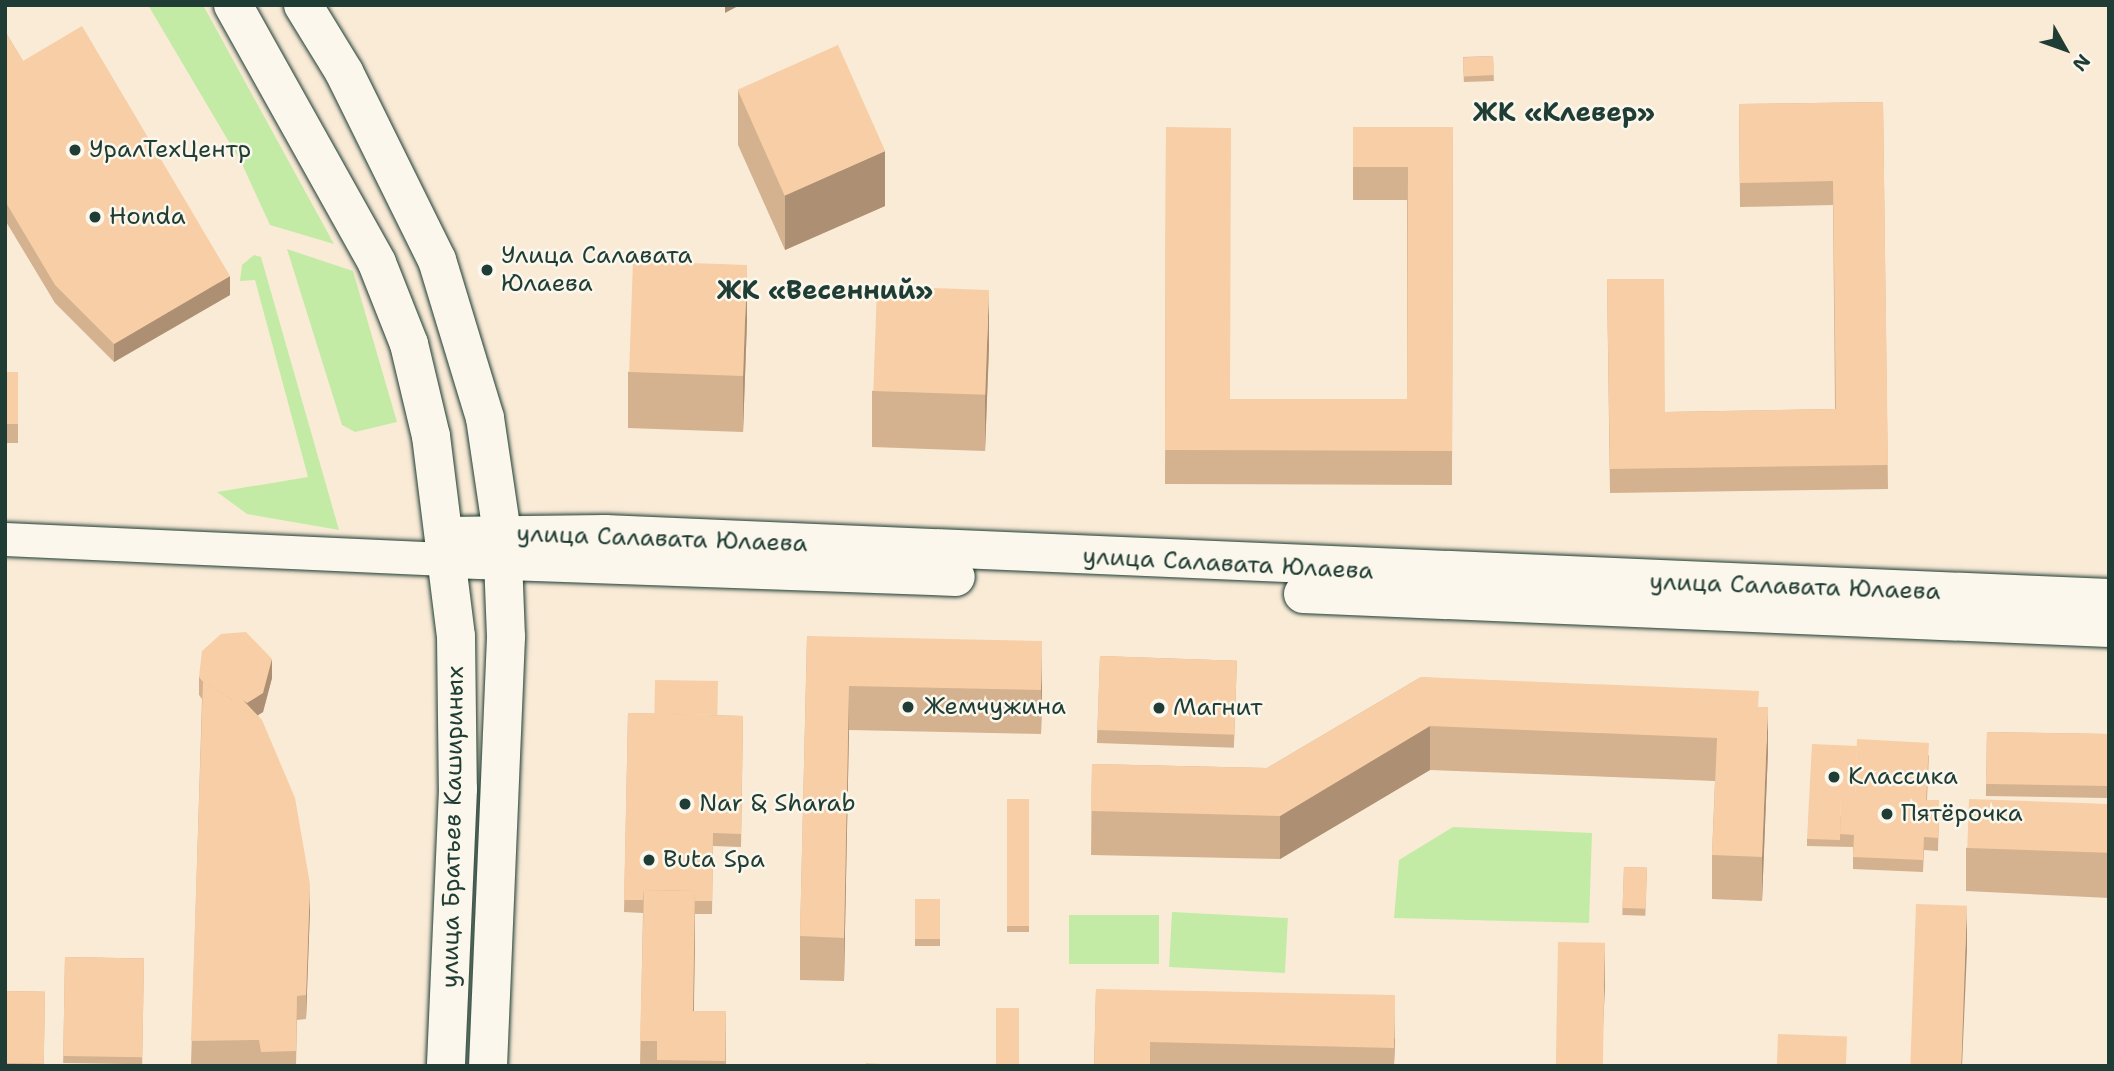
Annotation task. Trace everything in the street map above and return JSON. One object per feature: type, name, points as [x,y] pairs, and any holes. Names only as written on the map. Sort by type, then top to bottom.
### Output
[{"type":"main road","name":"улица Братьев Кашириных","points":[[233,5],[377,263],[409,344],[449,547],[458,789],[446,1066]]},
{"type":"main road","name":"улица Братьев Кашириных","points":[[303,5],[344,72],[437,260],[485,418],[502,547],[506,637],[488,1066]]},
{"type":"main road","name":"улица Салавата Юлаева","points":[[449,547],[2109,598]]},
{"type":"main road","name":"улица Салавата Юлаева","points":[[502,547],[2109,628]]},
{"type":"main road","points":[[451,956],[492,958]]},
{"type":"street","name":"улица Салавата Юлаева","points":[[5,539],[350,555],[449,547]]},
{"type":"green space","points":[[148,5],[203,5],[334,244],[270,225],[242,164]]},
{"type":"green space","points":[[287,249],[353,271],[397,422],[355,432],[342,425]]},
{"type":"green space","points":[[254,255],[261,257],[339,530],[247,514],[217,492],[308,477],[255,280],[240,281],[242,265]]},
{"type":"green space","points":[[1453,827],[1592,833],[1589,923],[1394,918],[1399,860]]},
{"type":"green space","points":[[1172,912],[1288,918],[1285,973],[1169,967]]},
{"type":"green space","points":[[1069,915],[1159,915],[1159,964],[1069,964]]},
{"type":"building","name":"УралТехЦентр","points":[[82,26],[230,276],[114,344],[55,285],[5,201],[5,31],[23,61]]},
{"type":"building","points":[[838,45],[885,151],[785,196],[738,90]]},
{"type":"building","points":[[1493,56],[1494,75],[1464,77],[1463,58]]},
{"type":"building","points":[[1883,102],[1888,465],[1610,469],[1607,279],[1664,279],[1665,412],[1836,409],[1833,181],[1740,183],[1739,104]]},
{"type":"building","points":[[1166,127],[1231,128],[1230,399],[1407,399],[1408,167],[1353,167],[1353,127],[1453,127],[1452,451],[1165,450]]},
{"type":"building","points":[[633,261],[747,265],[743,376],[629,372]]},
{"type":"building","points":[[877,286],[989,290],[985,395],[873,391]]},
{"type":"building","points":[[5,372],[18,372],[18,424],[5,424]]},
{"type":"building","points":[[246,632],[272,659],[263,693],[247,703],[243,700],[232,700],[199,677],[202,651],[221,634]]},
{"type":"building","points":[[807,636],[1042,641],[1041,690],[849,686],[844,938],[800,936]]},
{"type":"building","points":[[1100,656],[1237,661],[1234,735],[1097,730]]},
{"type":"building","points":[[1421,677],[1759,691],[1758,707],[1768,707],[1762,857],[1712,855],[1717,738],[1430,726],[1280,816],[1091,811],[1092,764],[1267,768]]},
{"type":"building","points":[[655,680],[718,681],[717,715],[654,714]]},
{"type":"building","points":[[203,682],[232,700],[243,700],[262,720],[295,798],[310,884],[306,995],[297,996],[296,1051],[261,1052],[259,1040],[191,1041]]},
{"type":"building","points":[[628,713],[743,716],[741,834],[713,833],[712,901],[695,901],[695,891],[644,890],[643,900],[624,900]]},
{"type":"building","points":[[1987,732],[2108,734],[2107,786],[1986,784]]},
{"type":"building","points":[[1857,739],[1929,743],[1926,800],[1939,800],[1938,838],[1924,837],[1923,860],[1853,857],[1854,835],[1840,834],[1841,798],[1855,798]]},
{"type":"building","points":[[1812,744],[1857,746],[1855,798],[1841,798],[1840,840],[1807,839]]},
{"type":"building","points":[[1007,799],[1029,799],[1029,926],[1007,926]]},
{"type":"building","points":[[1969,799],[2109,804],[2107,853],[1967,848]]},
{"type":"building","points":[[1624,867],[1647,868],[1646,909],[1623,908]]},
{"type":"building","points":[[644,890],[695,891],[693,1011],[726,1011],[725,1061],[657,1060],[657,1041],[640,1041]]},
{"type":"building","points":[[915,899],[940,899],[940,939],[915,939]]},
{"type":"building","points":[[1916,904],[1967,906],[1961,1066],[1910,1066]]},
{"type":"building","points":[[1558,942],[1605,943],[1603,1066],[1556,1066]]},
{"type":"building","points":[[65,957],[144,958],[142,1057],[63,1056]]},
{"type":"building","points":[[1096,989],[1395,995],[1394,1048],[1150,1042],[1150,1066],[1094,1066]]},
{"type":"building","points":[[5,991],[45,992],[44,1064],[5,1063]]},
{"type":"building","points":[[996,1008],[1019,1008],[1019,1066],[996,1066]]},
{"type":"building","points":[[1778,1034],[1847,1036],[1846,1066],[1777,1066]]},
{"type":"building","points":[[866,1063],[913,1066],[865,1066]]},
{"type":"place","name":"УралТехЦентр","points":[[75,150]]},
{"type":"place","name":"Honda","points":[[95,217]]},
{"type":"place","name":"Улица Салавата Юлаева","points":[[487,270]]},
{"type":"place","name":"Жемчужина","points":[[908,707]]},
{"type":"place","name":"Магнит","points":[[1159,708]]},
{"type":"place","name":"Классика","points":[[1834,777]]},
{"type":"place","name":"Nar & Sharab","points":[[685,804]]},
{"type":"place","name":"Пятёрочка","points":[[1887,814]]},
{"type":"place","name":"Buta Spa","points":[[649,860]]},
{"type":"district","name":"ЖК «Клевер»","points":[[1564,112]]},
{"type":"district","name":"ЖК «Весенний»","points":[[825,290]]}]
